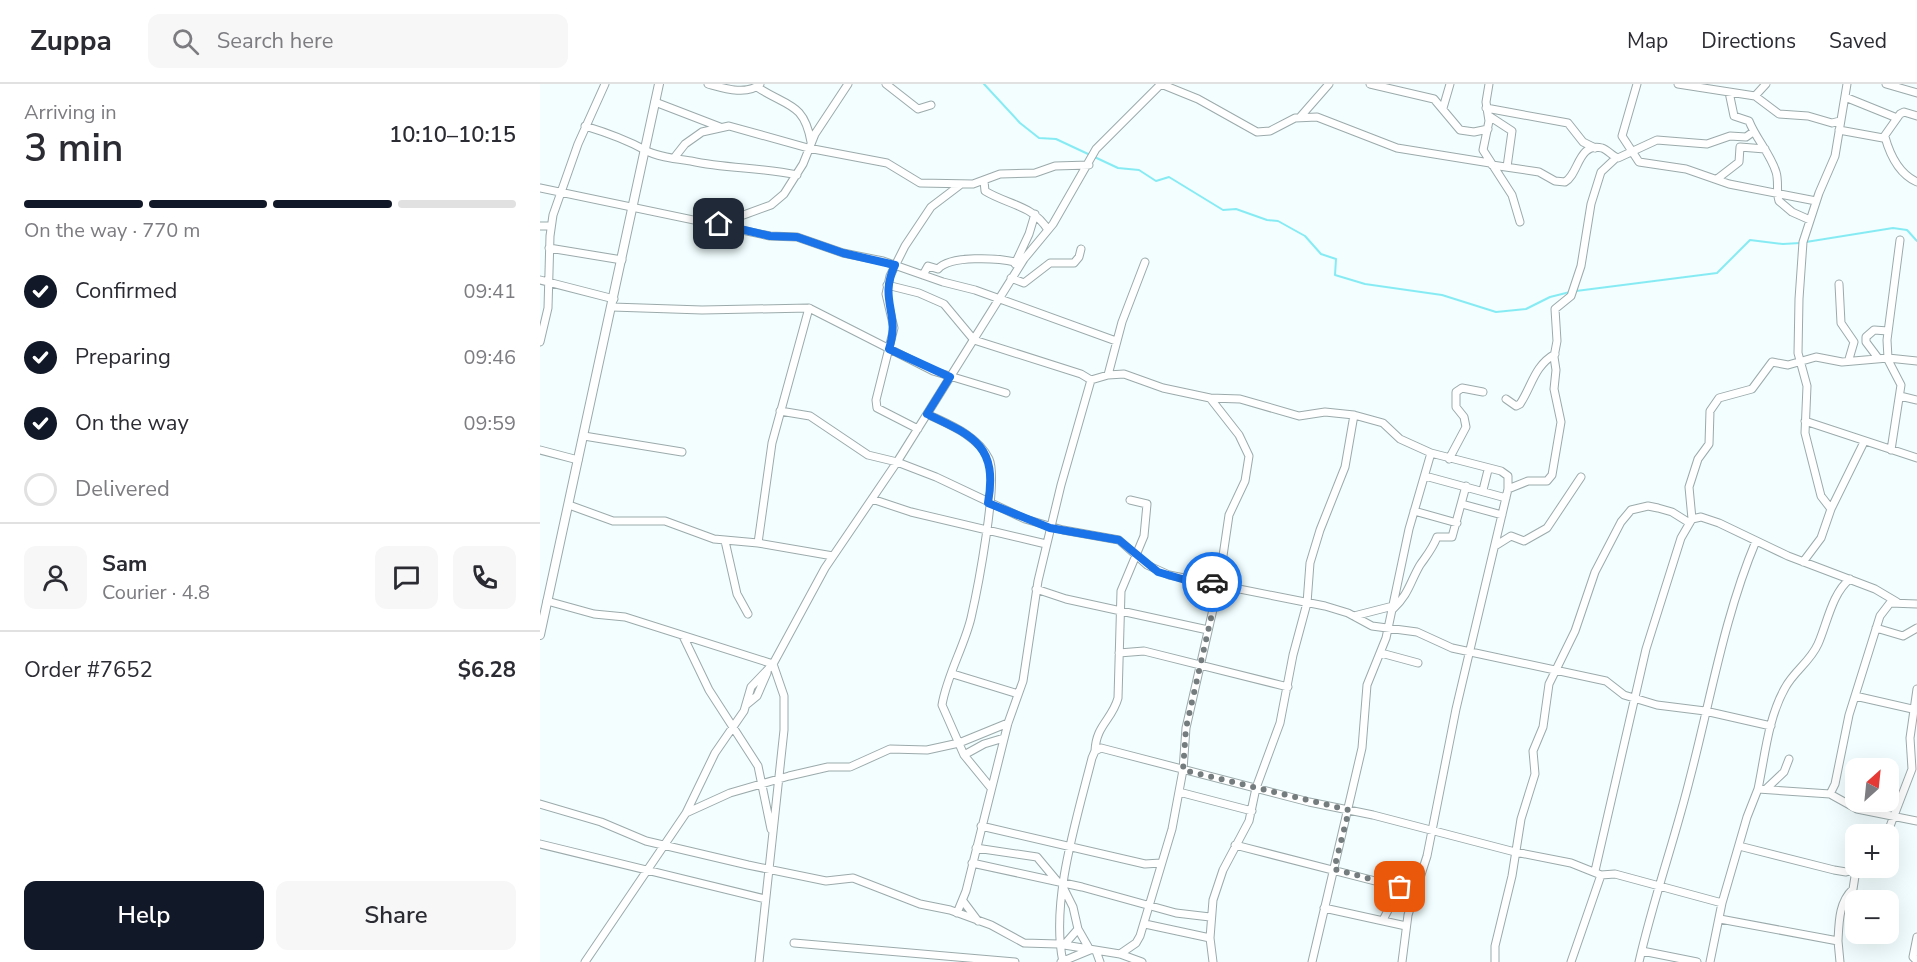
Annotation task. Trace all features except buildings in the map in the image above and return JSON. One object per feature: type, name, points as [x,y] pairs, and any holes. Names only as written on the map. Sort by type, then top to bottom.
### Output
[{"type":"street","points":[[540,342],[547,318],[551,226],[585,126],[605,84]]},
{"type":"street","points":[[540,635],[659,84]]},
{"type":"street","points":[[708,84],[740,90],[758,86],[799,111],[808,125],[809,145]]},
{"type":"street","points":[[719,224],[771,205],[784,194],[797,175],[809,145],[848,84]]},
{"type":"street","points":[[886,84],[918,109],[931,105]]},
{"type":"street","points":[[585,962],[647,868],[665,845],[675,826],[686,813],[715,753],[735,727],[746,705],[751,687],[771,666],[833,556],[897,462],[1013,276],[1048,230],[1091,160],[1118,125],[1161,84],[1198,99],[1257,132],[1270,130],[1301,116],[1329,84]]},
{"type":"street","points":[[1370,84],[1438,101],[1460,130],[1474,132],[1488,129]]},
{"type":"street","points":[[1443,108],[1450,84]]},
{"type":"street","points":[[1489,84],[1486,108],[1489,116],[1488,129],[1483,150],[1512,195],[1520,222]]},
{"type":"street","points":[[1637,84],[1622,136],[1637,161],[1686,169],[1777,194],[1816,201]]},
{"type":"street","points":[[1678,84],[1755,96],[1779,114],[1808,116],[1832,123],[1840,121]]},
{"type":"street","points":[[1755,96],[1766,84]]},
{"type":"street","points":[[1831,509],[1821,496],[1805,421],[1807,386],[1798,346],[1800,271],[1803,242],[1816,201],[1835,156],[1847,84]]},
{"type":"street","points":[[1886,84],[1917,93]]},
{"type":"street","points":[[1729,92],[1734,116],[1749,121],[1753,132],[1765,149],[1777,175],[1777,194],[1781,203],[1810,220]]},
{"type":"street","points":[[1845,97],[1897,118]]},
{"type":"street","points":[[655,102],[720,127],[740,128],[887,163],[920,183],[960,184],[984,180],[1000,174],[1035,173],[1055,166],[1091,160]]},
{"type":"street","points":[[1486,108],[1568,123],[1583,142],[1608,151],[1616,158]]},
{"type":"street","points":[[1839,130],[1880,139],[1885,137],[1897,118],[1904,112],[1917,116]]},
{"type":"street","points":[[1301,116],[1317,117],[1397,148],[1539,172],[1556,181],[1565,182],[1572,175],[1579,157],[1595,148]]},
{"type":"street","points":[[1489,116],[1512,131],[1508,167]]},
{"type":"street","points":[[585,126],[627,139],[646,151],[674,158],[711,165],[772,170],[797,175]]},
{"type":"street","points":[[674,158],[691,139],[720,127]]},
{"type":"street","points":[[1508,489],[1528,481],[1547,481],[1552,475],[1561,422],[1554,389],[1557,341],[1555,309],[1571,296],[1581,266],[1591,204],[1603,169],[1616,158],[1657,140],[1707,144],[1731,136],[1746,137],[1753,132]]},
{"type":"street","points":[[1885,137],[1895,162],[1917,182]]},
{"type":"street","points":[[1717,179],[1739,162],[1740,147],[1765,149]]},
{"type":"street","points":[[984,180],[985,191],[1035,214],[1048,230]]},
{"type":"street","points":[[918,429],[877,408],[876,400],[894,321],[886,294],[887,285],[895,265],[931,207],[960,184]]},
{"type":"street","points":[[540,188],[770,236],[797,237],[843,253],[895,265],[975,290],[1116,341]]},
{"type":"street","points":[[1013,276],[1016,262],[1035,214]]},
{"type":"street","points":[[540,226],[551,226]]},
{"type":"street","points":[[1891,450],[1900,396],[1900,380],[1890,368],[1887,358],[1888,331],[1900,240]]},
{"type":"street","points":[[549,248],[622,260]]},
{"type":"street","points":[[1013,276],[1024,283],[1050,263],[1074,263],[1081,249]]},
{"type":"street","points":[[923,275],[928,266],[938,268],[949,261],[990,258],[1016,262]]},
{"type":"street","points":[[1108,375],[1116,341],[1145,262]]},
{"type":"street","points":[[540,280],[613,303],[702,310],[809,308],[830,316],[889,349],[950,377],[1006,393]]},
{"type":"street","points":[[1839,284],[1841,323],[1854,342],[1850,359]]},
{"type":"street","points":[[887,285],[919,293],[944,304],[974,340],[1069,370],[1091,380],[1108,375],[1134,376],[1163,388],[1210,398],[1240,399],[1299,416],[1325,412],[1354,415],[1385,424],[1400,439],[1431,453],[1505,473],[1509,481],[1508,489],[1469,651],[1427,856],[1414,891],[1406,926],[1402,962]]},
{"type":"street","points":[[758,543],[772,443],[809,308]]},
{"type":"street","points":[[1878,358],[1866,342],[1866,337],[1874,330],[1888,331]]},
{"type":"street","points":[[1506,399],[1516,406],[1520,404],[1535,372],[1545,360],[1555,354]]},
{"type":"street","points":[[1571,962],[1593,894],[1634,698],[1663,591],[1690,520],[1689,487],[1698,459],[1710,440],[1709,416],[1712,405],[1725,395],[1752,390],[1770,362],[1788,365],[1816,357],[1842,362],[1850,359],[1878,358],[1917,361]]},
{"type":"street","points":[[957,913],[963,901],[1008,723],[1029,654],[1036,589],[1046,544],[1091,380]]},
{"type":"street","points":[[1449,459],[1466,427],[1464,417],[1455,407],[1456,392],[1462,388],[1482,392]]},
{"type":"street","points":[[1900,396],[1917,400]]},
{"type":"street","points":[[1120,954],[1136,943],[1145,924],[1172,829],[1183,770],[1186,728],[1219,583],[1229,515],[1245,481],[1249,456],[1239,435],[1210,398]]},
{"type":"street","points":[[780,411],[810,416],[868,455],[897,462],[1050,528],[1108,536],[1128,546],[1153,568],[1169,575],[1219,583],[1307,603],[1354,616],[1372,626],[1417,632],[1452,648],[1606,681],[1634,698],[1668,707],[1705,711],[1771,726]]},
{"type":"street","points":[[927,414],[968,436],[989,460],[992,483],[971,619],[942,705],[964,755],[991,788]]},
{"type":"street","points":[[1213,962],[1210,917],[1218,880],[1252,811],[1256,788],[1277,734],[1293,655],[1307,603],[1310,563],[1320,530],[1345,468],[1354,415]]},
{"type":"street","points":[[1805,421],[1917,458]]},
{"type":"street","points":[[584,436],[681,452]]},
{"type":"street","points":[[1803,562],[1821,538],[1831,509],[1864,442]]},
{"type":"street","points":[[540,450],[579,460]]},
{"type":"street","points":[[1312,962],[1349,810],[1365,732],[1367,685],[1382,653],[1389,628],[1414,511],[1431,453]]},
{"type":"street","points":[[1483,490],[1488,470]]},
{"type":"street","points":[[1425,476],[1506,498]]},
{"type":"street","points":[[1495,546],[1511,537],[1524,541],[1547,528],[1581,477]]},
{"type":"street","points":[[1354,616],[1393,607],[1411,588],[1421,564],[1433,549],[1437,537],[1451,539],[1466,486]]},
{"type":"street","points":[[872,499],[910,512],[1046,544]]},
{"type":"street","points":[[1093,950],[1062,962],[1062,884],[1095,751],[1097,734],[1118,698],[1123,585],[1137,556],[1145,531],[1148,508],[1145,503],[1130,500]]},
{"type":"street","points":[[1462,504],[1502,515]]},
{"type":"street","points":[[568,505],[613,521],[665,522],[725,541],[758,543],[833,556]]},
{"type":"street","points":[[1495,962],[1497,935],[1512,876],[1524,806],[1535,774],[1533,751],[1543,728],[1549,684],[1580,619],[1595,572],[1625,516],[1631,510],[1648,506],[1672,512],[1690,520],[1701,517],[1803,562],[1850,579],[1897,602],[1917,604]]},
{"type":"street","points":[[1414,511],[1457,523]]},
{"type":"street","points":[[725,541],[737,594],[748,614]]},
{"type":"street","points":[[1639,962],[1691,774],[1705,711],[1734,604],[1756,541]]},
{"type":"street","points":[[1710,962],[1722,903],[1738,846],[1758,789],[1771,726],[1782,694],[1792,678],[1812,657],[1838,596],[1850,579]]},
{"type":"street","points":[[1036,589],[1208,630]]},
{"type":"street","points":[[547,601],[594,614],[625,617],[771,666],[782,689],[784,704],[771,869],[765,899],[759,962]]},
{"type":"street","points":[[1830,794],[1835,784],[1855,696],[1876,628],[1884,608],[1897,602]]},
{"type":"street","points":[[1876,628],[1903,636],[1917,628]]},
{"type":"street","points":[[683,636],[709,690],[735,727],[758,766],[773,834]]},
{"type":"street","points":[[1119,653],[1144,651],[1288,687]]},
{"type":"street","points":[[1382,653],[1418,663]]},
{"type":"street","points":[[953,674],[1018,694]]},
{"type":"street","points":[[1891,824],[1914,770],[1910,749],[1917,689]]},
{"type":"street","points":[[1855,696],[1915,710]]},
{"type":"street","points":[[686,813],[722,796],[761,785],[828,767],[850,767],[890,749],[927,750],[959,743],[1008,723]]},
{"type":"street","points":[[964,755],[984,744],[1004,738]]},
{"type":"street","points":[[1095,751],[1101,748],[1431,832],[1571,863],[1598,873],[1615,874],[1722,903]]},
{"type":"street","points":[[1767,788],[1780,777],[1789,759]]},
{"type":"street","points":[[1758,789],[1767,788],[1814,795],[1830,794],[1857,809],[1917,821]]},
{"type":"street","points":[[1179,792],[1252,811]]},
{"type":"street","points":[[540,804],[562,808],[601,822],[617,831],[665,845],[826,881],[853,878],[920,904],[957,913],[999,928],[1024,943],[1061,944],[1120,954],[1142,962]]},
{"type":"street","points":[[981,826],[1145,864],[1161,863]]},
{"type":"street","points":[[540,844],[647,868],[765,899]]},
{"type":"street","points":[[1235,845],[1414,891]]},
{"type":"street","points":[[1738,846],[1834,870],[1845,869]]},
{"type":"street","points":[[976,848],[1037,857],[1062,884],[1073,907],[1078,929],[1100,962]]},
{"type":"street","points":[[972,863],[1150,904],[1182,915],[1210,917]]},
{"type":"street","points":[[1840,962],[1838,941],[1840,910],[1856,878]]},
{"type":"street","points":[[1383,920],[1400,887]]},
{"type":"street","points":[[963,901],[978,921]]},
{"type":"street","points":[[1324,908],[1406,926]]},
{"type":"street","points":[[1720,919],[1838,941]]},
{"type":"street","points":[[1145,924],[1210,938]]},
{"type":"street","points":[[1061,944],[1078,929]]},
{"type":"street","points":[[1917,937],[1913,957],[1917,961]]},
{"type":"street","points":[[794,943],[1015,962]]},
{"type":"street","points":[[1642,951],[1697,962]]},
{"type":"waterway","points":[[984,84],[1020,123],[1039,138],[1056,139],[1118,168],[1139,170],[1156,181],[1169,177],[1223,210],[1236,209],[1267,220],[1278,221],[1305,236],[1321,254],[1336,259],[1335,275],[1365,284],[1442,295],[1496,312],[1526,309],[1550,297],[1570,292]]},
{"type":"waterway","points":[[1806,242],[1893,228],[1907,230],[1917,241]]},
{"type":"waterway","points":[[1576,291],[1717,273],[1750,240],[1783,244],[1800,243]]},
{"type":"way so far","points":[[1212,582],[1219,583],[1186,728],[1183,770],[1349,810],[1334,869],[1400,887]]},
{"type":"route","points":[[719,224],[770,236],[789,235],[843,253],[895,265],[886,294],[894,321],[893,337],[889,349],[950,377],[927,414],[955,427],[974,440],[989,460],[992,483],[988,503],[1050,528],[1108,536],[1128,546],[1147,565],[1158,572],[1182,579],[1212,582]]}]
